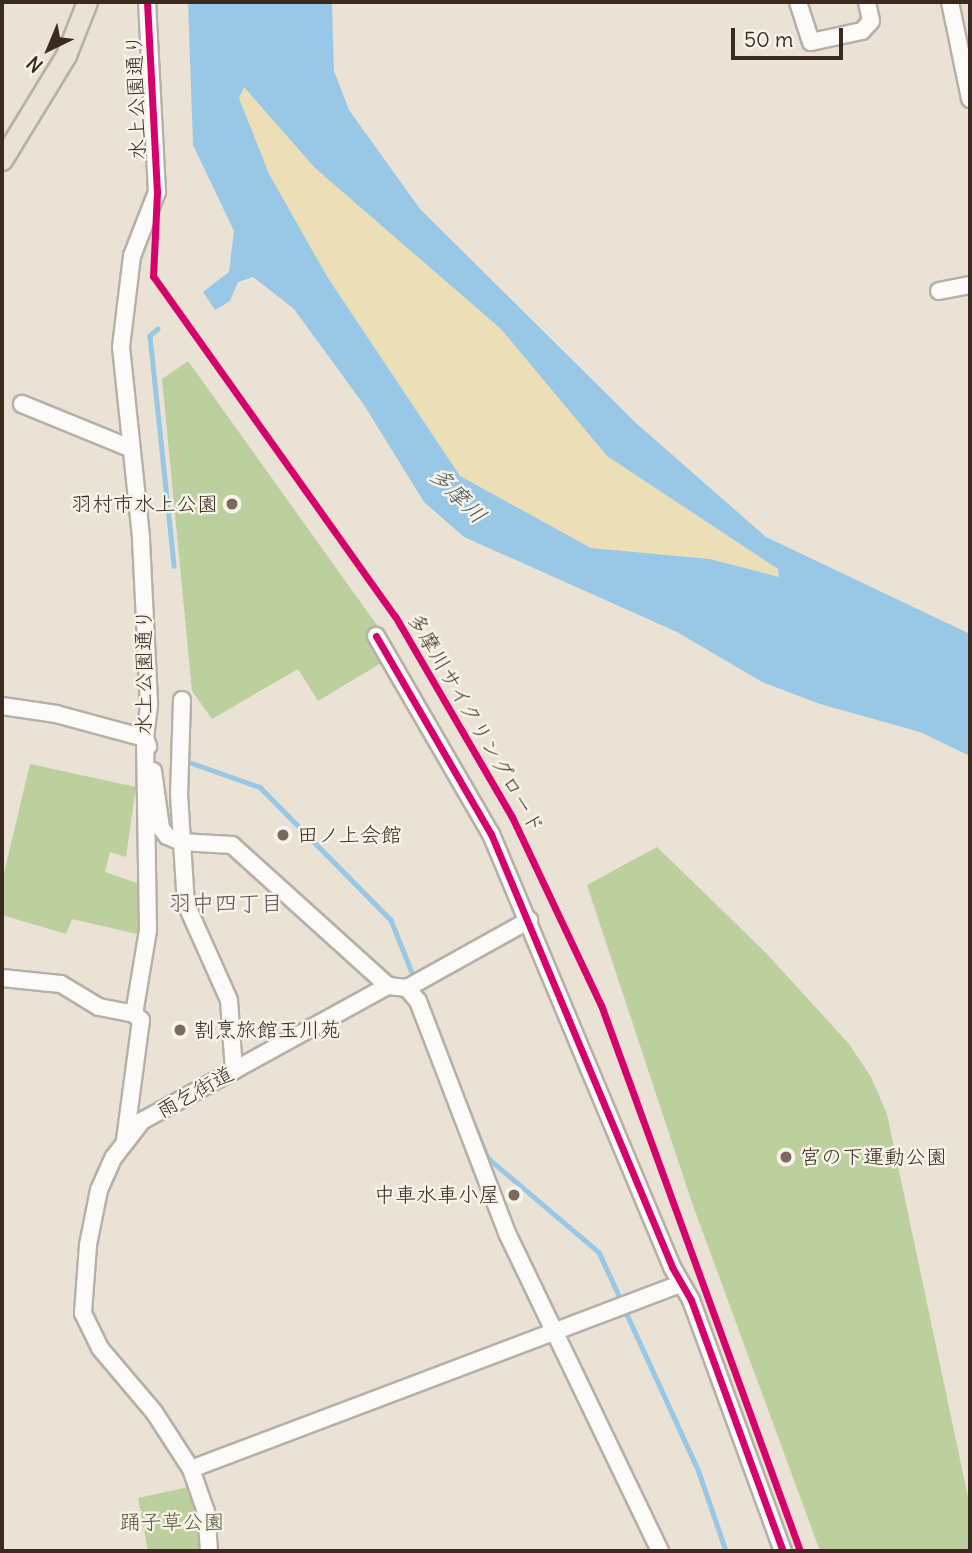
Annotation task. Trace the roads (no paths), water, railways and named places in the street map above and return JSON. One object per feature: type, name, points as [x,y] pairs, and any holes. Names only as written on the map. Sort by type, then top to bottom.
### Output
[{"type":"main road","points":[[2,160],[66,55],[87,2]]},
{"type":"street","name":"水上公園通り","points":[[134,1014],[148,930],[145,738],[149,703],[142,567],[122,386],[123,314],[132,256],[157,192],[147,2]]},
{"type":"street","points":[[798,2],[811,42],[862,31],[870,21],[867,2]]},
{"type":"street","points":[[954,3],[970,99]]},
{"type":"street","points":[[939,291],[970,285]]},
{"type":"street","points":[[22,404],[130,448]]},
{"type":"street","points":[[376,636],[491,834],[680,1284],[691,1300],[783,1551]]},
{"type":"street","points":[[181,700],[181,842],[186,904],[229,1000],[234,1071]]},
{"type":"street","points":[[2,706],[56,715],[145,738],[161,828],[181,842],[232,845],[388,986],[413,982],[529,920]]},
{"type":"street","points":[[2,978],[61,984],[99,1007],[134,1014]]},
{"type":"street","points":[[413,982],[507,1233],[557,1332],[660,1551]]},
{"type":"street","name":"雨乞街道","points":[[124,1142],[142,1121],[388,986]]},
{"type":"street","name":"雨乞街道","points":[[124,1142],[141,1020],[134,1014]]},
{"type":"street","points":[[124,1142],[94,1208],[83,1313],[100,1348],[154,1412],[191,1469],[206,1512],[209,1551]]},
{"type":"street","points":[[191,1469],[680,1284]]},
{"type":"water","name":"多摩川","points":[[188,2],[332,2],[334,71],[349,110],[420,209],[637,424],[766,537],[970,634],[970,756],[920,732],[820,704],[762,682],[677,632],[464,537],[424,502],[364,405],[294,309],[253,277],[238,282],[230,301],[215,310],[203,292],[229,272],[234,231],[193,145]],"holes":[[[244,87],[315,168],[501,329],[607,456],[778,569],[779,577],[710,559],[591,548],[460,476],[328,278],[269,174],[239,98]]]},
{"type":"waterway","points":[[158,329],[150,336],[174,566]]},
{"type":"waterway","points":[[186,761],[260,787],[391,920],[422,997]]},
{"type":"waterway","points":[[464,1099],[488,1158],[599,1252],[622,1302]]},
{"type":"waterway","points":[[625,1310],[699,1472],[726,1551]]},
{"type":"place","name":"羽村市水上公園","points":[[232,504]]},
{"type":"place","name":"田ノ上会館","points":[[283,835]]},
{"type":"place","name":"割烹旅館玉川苑","points":[[180,1030]]},
{"type":"place","name":"宮の下運動公園","points":[[786,1157]]},
{"type":"place","name":"中車水車小屋","points":[[514,1195]]},
{"type":"district","name":"羽中四丁目","points":[[226,903]]},
{"type":"park label","name":"踊子草公園","points":[[172,1522]]}]
